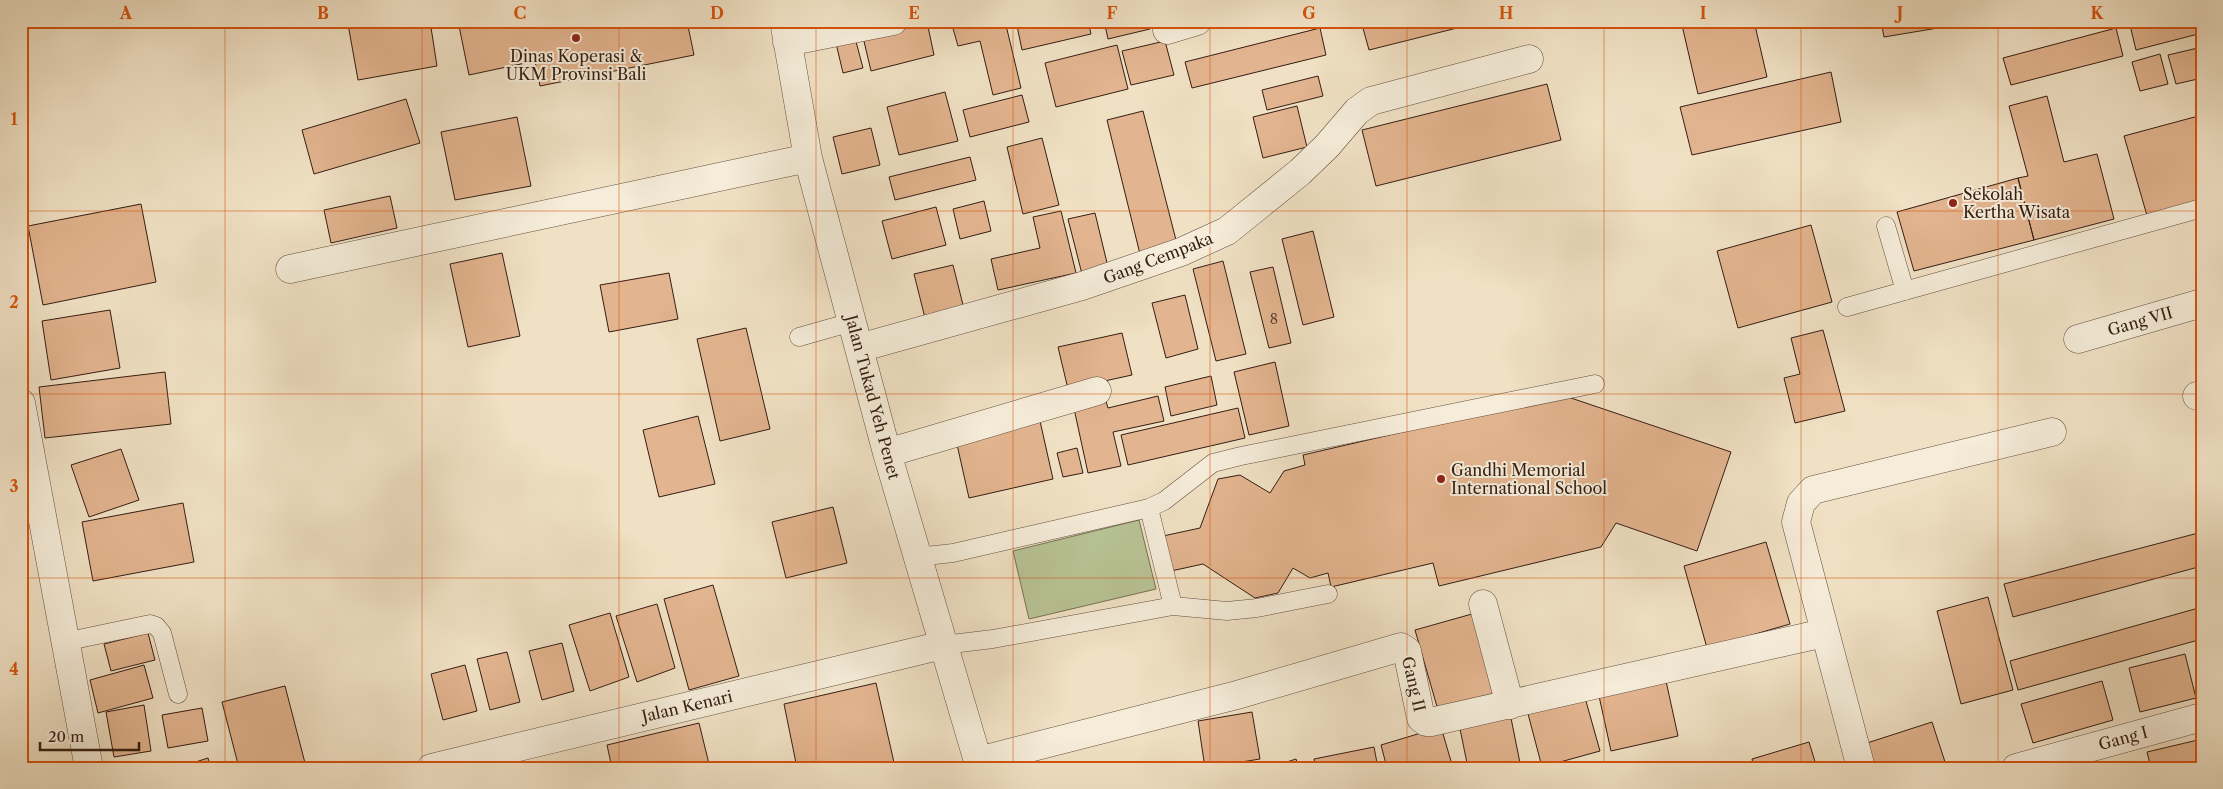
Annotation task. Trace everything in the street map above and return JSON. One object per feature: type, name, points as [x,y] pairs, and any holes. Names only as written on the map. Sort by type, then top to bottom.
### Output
[{"type":"street","points":[[785,31],[893,21]]},
{"type":"street","points":[[1167,30],[1197,21]]},
{"type":"street","name":"Jalan Tukad Yeh Penet","points":[[785,31],[808,158],[888,453],[979,764]]},
{"type":"street","name":"Gang Cempaka","points":[[859,348],[1082,286],[1181,252],[1227,231],[1300,172],[1327,146],[1357,111],[1371,101],[1529,59]]},
{"type":"street","points":[[290,269],[808,158]]},
{"type":"street","name":"Gang VII","points":[[2078,339],[2202,303]]},
{"type":"street","points":[[888,453],[1097,391]]},
{"type":"street","points":[[21,403],[64,642],[90,768]]},
{"type":"street","points":[[1860,768],[1796,522],[1801,503],[1813,490],[2052,432]]},
{"type":"street","points":[[1483,604],[1510,705]]},
{"type":"street","name":"Gang II","points":[[979,764],[1402,647],[1407,651],[1421,718],[1426,722],[1510,705],[1824,633]]},
{"type":"street","name":"Jalan Kenari","points":[[431,768],[943,645]]},
{"type":"street","name":"Gang I","points":[[2016,768],[2202,717]]},
{"type":"lane","points":[[1847,307],[2202,208]]},
{"type":"lane","points":[[1886,226],[1904,291]]},
{"type":"lane","points":[[799,337],[852,322]]},
{"type":"lane","points":[[918,558],[953,553],[1149,508],[1164,500],[1213,463],[1488,404],[1595,384]]},
{"type":"lane","points":[[1149,508],[1173,606]]},
{"type":"lane","points":[[943,645],[993,639],[1173,606],[1227,611],[1257,608],[1328,594]]},
{"type":"lane","points":[[64,642],[150,624],[156,626],[162,633],[178,694]]},
{"type":"green space","points":[[1139,520],[1156,589],[1029,619],[1013,551]]},
{"type":"building","points":[[362,21],[430,21],[437,66],[358,80],[348,24]]},
{"type":"building","name":"Dinas Koperasi & UKM Provinsi Bali","points":[[458,21],[687,21],[694,55],[540,86],[535,61],[469,75]]},
{"type":"building","points":[[966,21],[1005,21],[1021,88],[993,95],[980,41],[958,46],[952,25]]},
{"type":"building","points":[[1016,21],[1088,21],[1091,34],[1022,50]]},
{"type":"building","points":[[1104,21],[1148,21],[1150,29],[1108,39]]},
{"type":"building","points":[[1361,21],[1459,21],[1461,27],[1369,50]]},
{"type":"building","points":[[1681,21],[1754,21],[1767,77],[1698,94]]},
{"type":"building","points":[[1881,21],[1961,21],[1962,24],[1884,37]]},
{"type":"building","points":[[2129,21],[2202,21],[2202,33],[2136,50]]},
{"type":"building","points":[[927,22],[934,55],[871,71],[863,37]]},
{"type":"building","points":[[1320,28],[1326,55],[1192,88],[1185,62]]},
{"type":"building","points":[[2116,28],[2123,56],[2011,85],[2003,58]]},
{"type":"building","points":[[854,34],[863,68],[843,73],[835,39]]},
{"type":"building","points":[[1165,41],[1174,75],[1131,85],[1122,51]]},
{"type":"building","points":[[1117,45],[1128,89],[1056,107],[1045,63]]},
{"type":"building","points":[[2202,47],[2202,78],[2176,84],[2168,55]]},
{"type":"building","points":[[2160,54],[2168,84],[2140,91],[2132,62]]},
{"type":"building","points":[[1831,72],[1841,122],[1692,155],[1680,107]]},
{"type":"building","points":[[1318,76],[1323,96],[1267,110],[1262,90]]},
{"type":"building","points":[[1547,84],[1561,140],[1376,186],[1362,130]]},
{"type":"building","points":[[945,92],[958,141],[899,155],[887,107]]},
{"type":"building","points":[[1022,95],[1029,122],[970,137],[963,110]]},
{"type":"building","points":[[2047,96],[2064,162],[2097,154],[2114,219],[2034,240],[2018,178],[2028,176],[2009,106]]},
{"type":"building","points":[[406,99],[420,143],[314,174],[302,130]]},
{"type":"building","points":[[1297,106],[1307,147],[1263,158],[1253,117]]},
{"type":"building","points":[[1143,111],[1177,244],[1140,254],[1107,120]]},
{"type":"building","points":[[2202,115],[2202,204],[2148,219],[2124,136]]},
{"type":"building","points":[[517,117],[531,186],[455,200],[441,132]]},
{"type":"building","points":[[871,128],[880,165],[842,174],[833,137]]},
{"type":"building","points":[[1042,138],[1059,205],[1023,214],[1007,147]]},
{"type":"building","points":[[970,157],[976,180],[895,200],[889,177]]},
{"type":"building","points":[[2018,178],[2034,240],[1914,271],[1897,212]]},
{"type":"building","points":[[390,196],[397,228],[331,243],[324,210]]},
{"type":"building","points":[[984,201],[991,231],[960,239],[953,209]]},
{"type":"building","points":[[141,204],[156,282],[43,305],[28,226]]},
{"type":"building","points":[[936,207],[946,245],[892,259],[882,221]]},
{"type":"building","points":[[1061,211],[1076,273],[998,290],[991,259],[1040,248],[1033,217]]},
{"type":"building","points":[[1095,213],[1108,267],[1082,274],[1068,219]]},
{"type":"building","points":[[1811,225],[1832,302],[1738,328],[1717,251]]},
{"type":"building","points":[[1313,231],[1334,317],[1303,325],[1282,239]]},
{"type":"building","points":[[502,253],[520,336],[468,347],[450,264]]},
{"type":"building","points":[[1223,261],[1246,354],[1216,361],[1193,269]]},
{"type":"building","points":[[953,265],[964,309],[925,318],[914,274]]},
{"type":"building","points":[[1273,267],[1291,343],[1269,348],[1250,272]]},
{"type":"building","points":[[669,273],[678,319],[609,332],[600,285]]},
{"type":"building","points":[[1185,295],[1198,349],[1166,358],[1152,303]]},
{"type":"building","points":[[110,310],[120,368],[51,380],[42,321]]},
{"type":"building","points":[[746,328],[770,429],[720,441],[697,339]]},
{"type":"building","points":[[1823,330],[1845,411],[1795,423],[1784,378],[1800,374],[1791,338]]},
{"type":"building","points":[[1122,333],[1132,375],[1068,389],[1058,347]]},
{"type":"building","points":[[1275,362],[1289,426],[1249,435],[1234,372]]},
{"type":"building","points":[[165,372],[171,424],[45,438],[39,387]]},
{"type":"building","points":[[1211,376],[1217,405],[1171,416],[1165,387]]},
{"type":"building","points":[[1562,395],[1731,452],[1697,551],[1616,523],[1601,547],[1439,586],[1433,563],[1331,587],[1328,573],[1310,578],[1293,568],[1278,593],[1255,598],[1203,564],[1171,571],[1163,536],[1200,528],[1218,479],[1240,475],[1270,493],[1284,471],[1305,465],[1303,455]]},
{"type":"building","points":[[1158,396],[1164,421],[1113,432],[1121,466],[1088,473],[1073,404],[1105,398],[1108,408]]},
{"type":"building","points":[[1238,408],[1245,438],[1128,465],[1121,435]]},
{"type":"building","points":[[698,416],[715,484],[659,497],[643,430]]},
{"type":"building","points":[[1040,421],[1053,479],[969,498],[956,440]]},
{"type":"building","points":[[1077,448],[1083,473],[1063,477],[1057,453]]},
{"type":"building","points":[[121,449],[139,500],[89,517],[71,465]]},
{"type":"building","points":[[183,503],[194,562],[93,581],[82,522]]},
{"type":"building","points":[[833,507],[847,563],[786,578],[772,522]]},
{"type":"building","points":[[2202,532],[2202,566],[2013,617],[2004,584]]},
{"type":"building","points":[[1766,542],[1790,624],[1707,648],[1684,566]]},
{"type":"building","points":[[713,585],[739,676],[689,690],[664,599]]},
{"type":"building","points":[[1988,597],[2013,690],[1961,704],[1937,611]]},
{"type":"building","points":[[657,604],[675,668],[637,682],[616,616]]},
{"type":"building","points":[[2202,607],[2202,639],[2018,690],[2010,661]]},
{"type":"building","points":[[1479,612],[1502,692],[1438,710],[1415,630]]},
{"type":"building","points":[[610,613],[629,677],[590,691],[569,625]]},
{"type":"building","points":[[148,633],[155,660],[111,671],[104,644]]},
{"type":"building","points":[[562,643],[574,691],[542,700],[529,651]]},
{"type":"building","points":[[507,652],[520,702],[490,710],[477,659]]},
{"type":"building","points":[[2185,654],[2196,698],[2140,712],[2129,668]]},
{"type":"building","points":[[144,665],[153,698],[98,713],[90,680]]},
{"type":"building","points":[[465,665],[477,711],[443,720],[431,674]]},
{"type":"building","points":[[1666,681],[1678,736],[1611,751],[1599,696]]},
{"type":"building","points":[[2102,681],[2113,720],[2033,743],[2021,704]]},
{"type":"building","points":[[876,683],[895,767],[797,768],[784,704]]},
{"type":"building","points":[[285,686],[305,763],[286,768],[239,768],[222,702]]},
{"type":"building","points":[[1584,694],[1600,751],[1542,767],[1527,710]]},
{"type":"building","points":[[144,705],[151,751],[114,757],[106,712]]},
{"type":"building","points":[[202,708],[208,741],[168,748],[162,715]]},
{"type":"building","points":[[1252,712],[1260,759],[1205,768],[1198,721]]},
{"type":"building","points":[[1510,713],[1521,768],[1468,768],[1459,724]]},
{"type":"building","points":[[1932,722],[1947,768],[1872,768],[1864,744]]},
{"type":"building","points":[[699,723],[710,768],[612,768],[607,745]]},
{"type":"building","points":[[1441,727],[1453,768],[1387,768],[1381,745]]},
{"type":"building","points":[[2202,739],[2202,768],[2151,768],[2147,752]]},
{"type":"building","points":[[1809,742],[1817,768],[1754,768],[1752,759]]},
{"type":"building","points":[[1374,747],[1378,768],[1316,768],[1314,759]]},
{"type":"building","points":[[208,758],[211,768],[177,768]]},
{"type":"building","points":[[1296,759],[1299,768],[1268,768]]},
{"type":"building","points":[[918,763],[920,768],[900,768]]},
{"type":"place","name":"Dinas Koperasi & UKM Provinsi Bali","points":[[576,38]]},
{"type":"place","name":"Sekolah Kertha Wisata","points":[[1953,203]]},
{"type":"place","name":"Gandhi Memorial International School","points":[[1441,479]]}]
